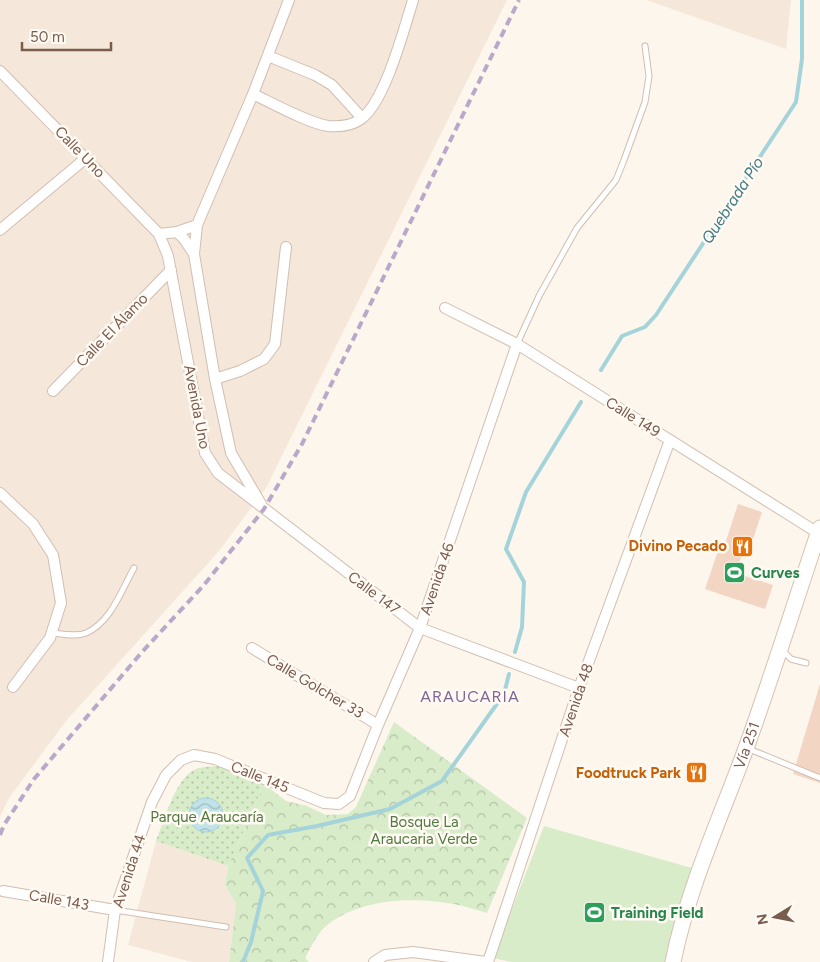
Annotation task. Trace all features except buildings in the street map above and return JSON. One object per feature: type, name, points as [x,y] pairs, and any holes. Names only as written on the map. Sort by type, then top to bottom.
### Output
[{"type":"main road","name":"Vía 251","points":[[673,962],[690,900],[781,648],[819,531]]},
{"type":"street","name":"Avenida Uno","points":[[264,509],[231,453],[215,379],[194,254],[197,225],[253,94],[289,0]]},
{"type":"street","points":[[253,94],[327,126],[349,125],[362,118],[376,100],[388,74],[413,0]]},
{"type":"street","points":[[268,56],[315,75],[332,85],[362,118]]},
{"type":"street","name":"Calle Uno","points":[[0,71],[159,234]]},
{"type":"street","points":[[0,230],[86,158]]},
{"type":"street","points":[[159,234],[175,232],[197,225]]},
{"type":"street","points":[[175,232],[184,239],[194,254]]},
{"type":"street","points":[[168,256],[169,239],[175,232]]},
{"type":"street","name":"Avenida Uno","points":[[159,234],[168,256],[171,270],[205,453],[218,473],[264,509]]},
{"type":"street","points":[[215,379],[240,371],[264,359],[275,344],[286,246]]},
{"type":"street","name":"Calle El Álamo","points":[[53,391],[171,270]]},
{"type":"street","name":"Calle 149","points":[[445,308],[517,344],[819,531]]},
{"type":"street","name":"Avenida 46","points":[[339,804],[350,796],[378,724],[420,628],[517,344]]},
{"type":"street","name":"Avenida 48","points":[[487,962],[579,688],[670,440]]},
{"type":"street","points":[[0,493],[33,524],[53,555],[61,603],[50,638],[13,687]]},
{"type":"street","name":"Calle 147","points":[[264,509],[420,628],[579,688]]},
{"type":"street","name":"Calle Golcher 33","points":[[252,648],[378,724]]},
{"type":"street","name":"Calle 145","points":[[181,760],[194,755],[215,759],[324,803],[339,804]]},
{"type":"street","name":"Avenida 44","points":[[108,962],[115,910],[152,802],[166,775],[181,760]]},
{"type":"street","name":"Calle 143","points":[[3,891],[115,910]]},
{"type":"street","points":[[374,962],[385,955],[413,952],[487,962]]},
{"type":"lane","points":[[517,344],[538,296],[577,228],[616,180],[646,93],[649,76],[645,46]]},
{"type":"lane","points":[[52,633],[73,635],[85,633],[98,626],[108,615],[134,568]]},
{"type":"lane","points":[[781,648],[791,659],[806,664]]},
{"type":"lane","points":[[746,748],[820,778]]},
{"type":"lane","points":[[115,910],[226,927]]},
{"type":"shaded area","points":[[0,0],[507,0],[266,488],[219,551],[66,721],[9,798],[0,817]]},
{"type":"shaded area","points":[[646,0],[791,0],[786,49]]},
{"type":"shaded area","points":[[156,841],[228,866],[225,885],[236,904],[229,962],[192,962],[128,945]]},
{"type":"green space","name":"Bosque La Araucaria Verde","points":[[394,722],[527,818],[487,913],[454,904],[438,902],[404,901],[371,905],[340,917],[326,926],[314,941],[305,958],[309,962],[229,962],[236,904],[225,885],[228,866],[264,784],[286,801],[307,806],[326,815],[348,814],[356,807]]},
{"type":"green space","name":"Parque Araucaría","points":[[219,766],[264,784],[228,866],[156,841],[170,803],[180,784],[192,771],[198,768]]},
{"type":"green space","name":"Training Field","points":[[544,826],[692,868],[666,962],[511,962],[493,958]]},
{"type":"water","points":[[206,798],[213,799],[218,803],[222,808],[222,822],[218,827],[213,831],[206,832],[199,831],[194,827],[190,822],[189,815],[190,808],[194,803],[199,799]]},
{"type":"waterway","name":"Quebrada Pío","points":[[601,370],[622,336],[645,327],[656,315],[796,102],[802,59],[802,0]]},
{"type":"waterway","name":"Quebrada Pío","points":[[515,652],[522,627],[524,582],[506,549],[526,492],[581,402]]},
{"type":"waterway","name":"Quebrada Pío","points":[[243,962],[251,942],[263,891],[247,858],[268,835],[390,809],[442,781],[504,694],[509,674]]},
{"type":"railway","points":[[0,835],[4,825],[34,779],[142,652],[204,585],[264,509],[302,444],[519,0]]},
{"type":"place","name":"Divino Pecado","points":[[743,546]]},
{"type":"place","name":"Curves","points":[[735,573]]},
{"type":"place","name":"Foodtruck Park","points":[[697,773]]},
{"type":"place","name":"Training Field","points":[[595,913]]},
{"type":"district","name":"ARAUCARIA","points":[[470,696]]}]
